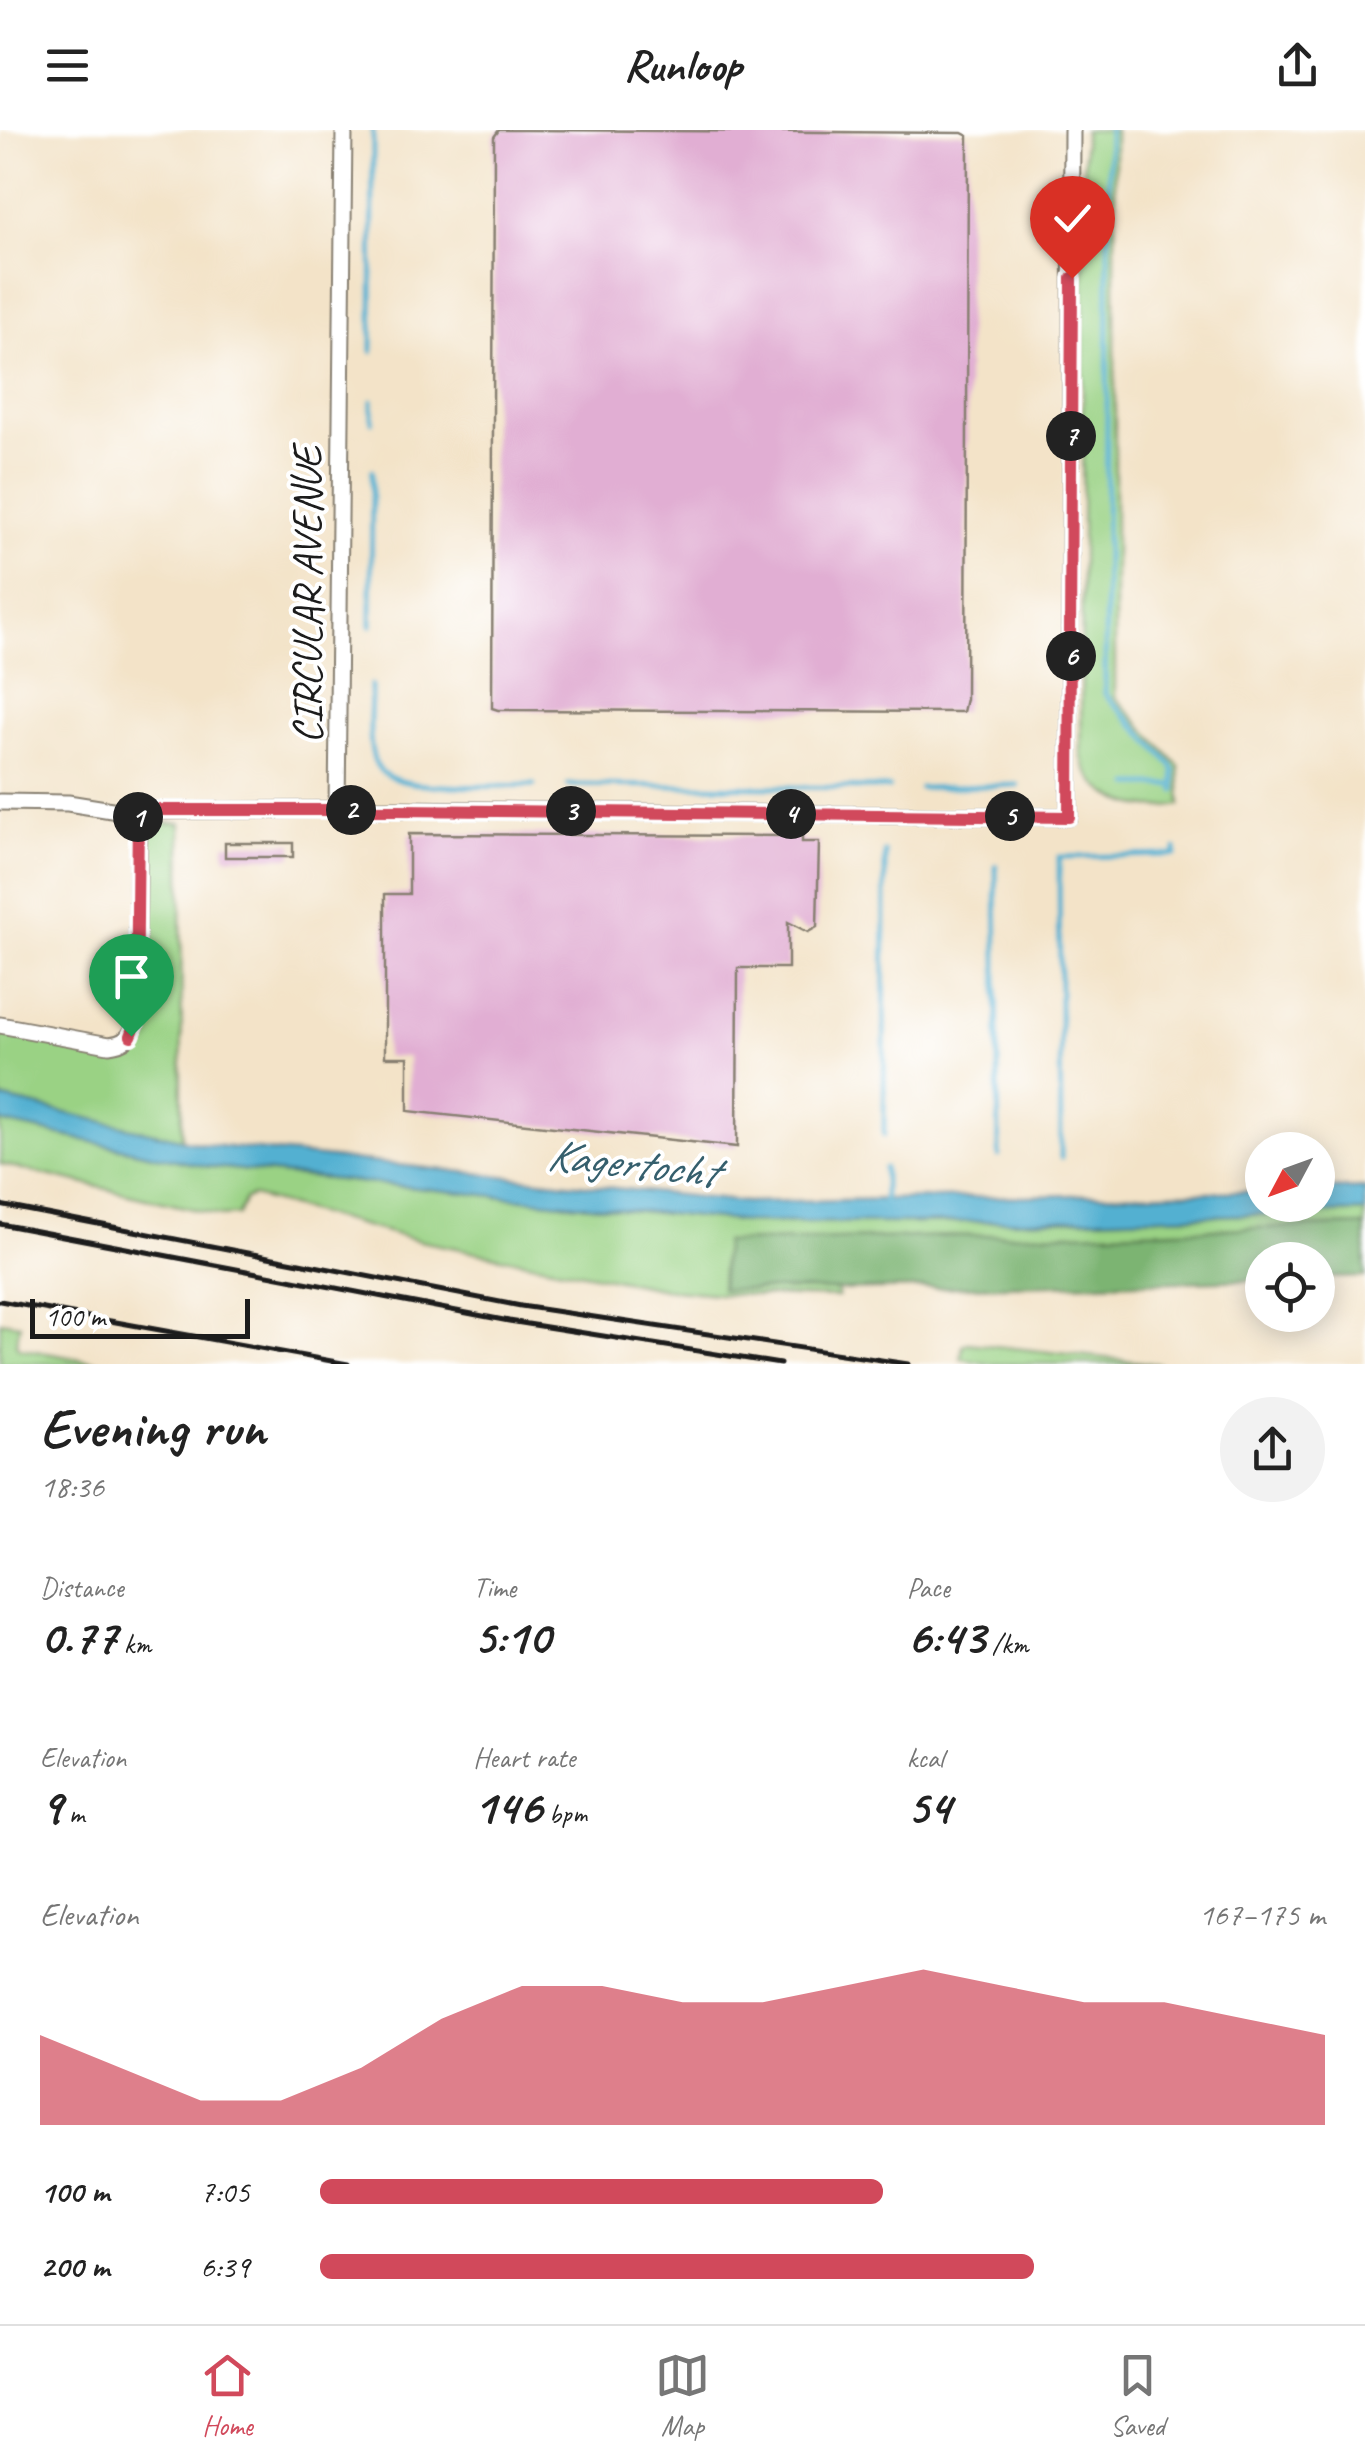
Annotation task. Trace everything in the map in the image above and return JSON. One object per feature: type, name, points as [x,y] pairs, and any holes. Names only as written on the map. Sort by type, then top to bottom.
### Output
[{"type":"street","name":"CIRCULAR AVENUE","points":[[338,810],[344,130]]},
{"type":"street","points":[[0,802],[138,810],[1069,817],[1072,130]]},
{"type":"street","points":[[0,1025],[109,1045],[122,1044],[131,1036],[136,1023],[138,810]]},
{"type":"green space","points":[[1084,130],[1115,130],[1115,697],[1179,766],[1181,805],[1149,807],[1120,800],[1096,783],[1081,755]]},
{"type":"green space","points":[[150,822],[181,823],[182,1140],[0,1098],[0,1034],[115,1055],[133,1046],[141,1035],[144,834]]},
{"type":"green space","points":[[0,1122],[204,1166],[747,1222],[916,1223],[1245,1215],[1245,1222],[1335,1222],[1335,1213],[1365,1212],[1365,1225],[1215,1230],[722,1289],[838,1290],[838,1297],[717,1294],[664,1289],[420,1241],[253,1196],[245,1199],[238,1215],[222,1216],[0,1164]]},
{"type":"green space","points":[[1365,1225],[1365,1277],[1335,1278],[1335,1242],[1245,1242],[1245,1280],[721,1289],[724,1242]]},
{"type":"green space","points":[[0,1321],[20,1324],[16,1344],[19,1348],[108,1364],[0,1364]]},
{"type":"green space","points":[[963,1345],[1160,1364],[989,1364],[961,1359]]},
{"type":"water","points":[[0,1098],[202,1144],[746,1202],[1245,1191],[1245,1215],[916,1223],[747,1222],[204,1166],[0,1122]]},
{"type":"water","points":[[1365,1188],[1365,1212],[1335,1213],[1335,1189]]},
{"type":"building","points":[[499,130],[968,136],[963,712],[492,708],[494,137]]},
{"type":"building","points":[[409,834],[802,836],[802,842],[819,842],[817,927],[808,932],[788,922],[788,968],[738,968],[737,1147],[408,1111],[408,1057],[385,1057],[385,894],[409,894]]},
{"type":"building","points":[[225,843],[293,843],[293,857],[225,857]]},
{"type":"waterway","points":[[372,351],[373,130]]},
{"type":"waterway","points":[[1109,130],[1105,694],[1169,762],[1174,770],[1175,791]]},
{"type":"waterway","points":[[372,401],[372,422]]},
{"type":"waterway","points":[[371,626],[372,471]]},
{"type":"waterway","points":[[371,685],[372,752],[380,770],[391,778],[429,785],[534,785]]},
{"type":"waterway","points":[[568,785],[889,788]]},
{"type":"waterway","points":[[920,788],[1018,785]]},
{"type":"waterway","points":[[1131,785],[1173,785]]},
{"type":"waterway","points":[[1061,1158],[1059,857],[1176,855],[1176,849]]},
{"type":"waterway","points":[[884,1135],[885,852]]},
{"type":"waterway","points":[[996,866],[999,1156]]},
{"type":"waterway","points":[[884,1168],[884,1205]]},
{"type":"railway","points":[[0,1205],[521,1306],[908,1364]]},
{"type":"railway","points":[[0,1224],[509,1321],[780,1364]]},
{"type":"railway","points":[[0,1301],[348,1364]]},
{"type":"route","points":[[131,1036],[136,1023],[138,810],[1069,817],[1072,278]]},
{"type":"water label","name":"Kagertocht","points":[[632,1162]]}]
